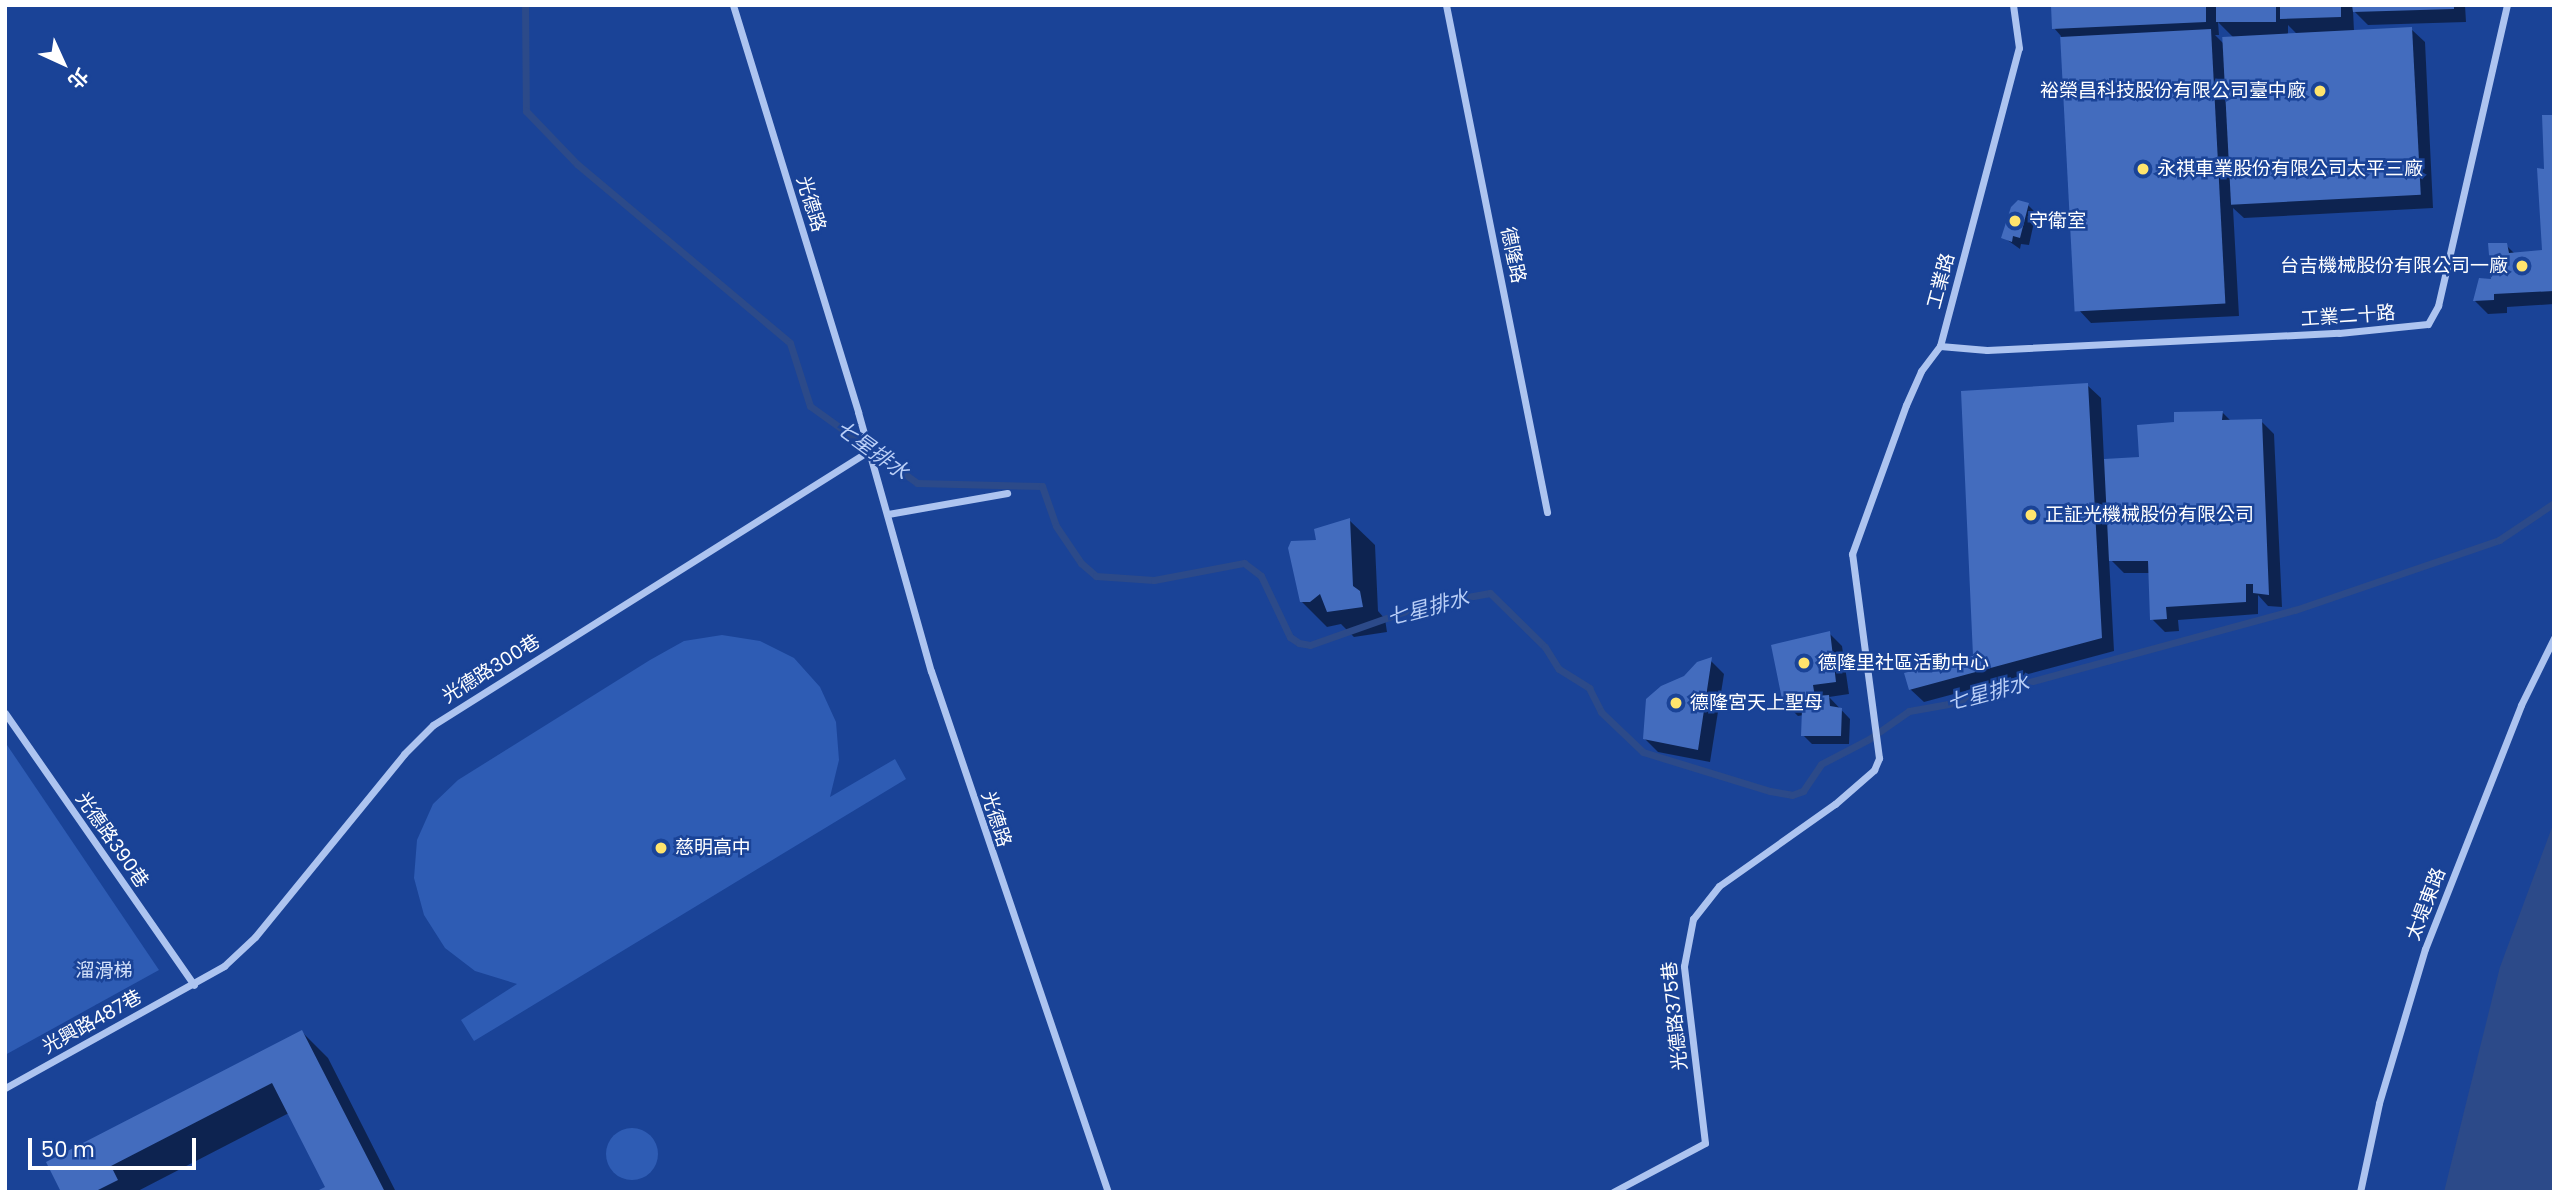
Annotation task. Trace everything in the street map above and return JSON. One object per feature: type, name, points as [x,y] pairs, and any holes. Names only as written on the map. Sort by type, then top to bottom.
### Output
[{"type":"street","name":"光德路","points":[[733,5],[858,412],[867,452],[888,514],[931,671],[1108,1192]]},
{"type":"street","name":"德隆路","points":[[1446,5],[1547,512]]},
{"type":"street","name":"工業路","points":[[1878,744],[1852,554],[1911,393],[1940,346],[2019,48],[2013,5]]},
{"type":"street","name":"工業二十路","points":[[1940,346],[2000,349],[2339,333],[2428,324],[2438,306],[2507,5]]},
{"type":"street","name":"光德路300巷","points":[[194,985],[224,966],[255,937],[404,754],[433,725],[867,452]]},
{"type":"street","points":[[888,514],[1007,494]]},
{"type":"street","name":"太堤東路","points":[[2360,1192],[2378,1103],[2425,949],[2521,705],[2554,638]]},
{"type":"street","name":"光德路390巷","points":[[5,713],[194,985]]},
{"type":"street","name":"光德路375巷","points":[[1613,1192],[1705,1143],[1684,966],[1693,919],[1703,903],[1744,865],[1835,804],[1874,770],[1878,744]]},
{"type":"street","name":"光興路487巷","points":[[5,1088],[194,985]]},
{"type":"green space","points":[[722,635],[760,641],[794,658],[820,687],[836,722],[839,760],[830,797],[895,759],[906,779],[474,1041],[461,1020],[517,984],[475,971],[445,948],[424,915],[414,878],[417,840],[433,804],[458,780],[650,660],[684,641]]},
{"type":"green space","name":"溜滑梯","points":[[5,742],[159,970],[5,1055]]},
{"type":"green space","points":[[632,1128],[651,1135],[658,1154],[651,1173],[632,1180],[613,1173],[606,1154],[613,1135]]},
{"type":"shaded area","points":[[2554,822],[2554,1192],[2444,1192],[2500,967]]},
{"type":"building","points":[[2051,5],[2206,5],[2206,22],[2052,29]]},
{"type":"building","points":[[2216,5],[2276,5],[2276,22],[2216,22]]},
{"type":"building","points":[[2280,5],[2341,5],[2341,17],[2280,19]]},
{"type":"building","points":[[2352,5],[2454,5],[2454,9],[2353,12]]},
{"type":"building","name":"裕榮昌科技股份有限公司臺中廠","points":[[2412,27],[2421,195],[2231,205],[2222,37]]},
{"type":"building","name":"永祺車業股份有限公司太平三廠","points":[[2211,29],[2225,304],[2075,312],[2060,37]]},
{"type":"building","name":"台吉機械股份有限公司一廠","points":[[2542,115],[2554,115],[2554,291],[2494,294],[2494,300],[2473,301],[2479,278],[2491,279],[2488,243],[2507,243],[2509,253],[2542,250],[2537,168],[2544,169]]},
{"type":"building","name":"守衛室","points":[[2018,200],[2029,203],[2020,238],[2013,236],[2012,242],[2001,238],[2011,207]]},
{"type":"building","name":"正証光機械股份有限公司","points":[[2088,383],[2102,638],[1909,690],[1904,673],[1973,656],[1961,391]]},
{"type":"building","points":[[2223,411],[2222,420],[2262,419],[2269,595],[2253,593],[2253,584],[2246,584],[2246,602],[2166,607],[2167,619],[2150,620],[2148,561],[2109,561],[2104,459],[2139,457],[2137,425],[2174,422],[2174,412]]},
{"type":"building","points":[[1350,518],[1353,586],[1360,591],[1363,607],[1327,612],[1320,594],[1310,602],[1300,602],[1288,548],[1291,541],[1316,540],[1314,529]]},
{"type":"building","name":"德隆里社區活動中心","points":[[1830,631],[1836,682],[1813,685],[1815,697],[1783,704],[1771,645]]},
{"type":"building","name":"德隆宮天上聖母","points":[[1712,657],[1698,750],[1643,739],[1646,699],[1661,686],[1684,676],[1697,662]]},
{"type":"building","points":[[1829,695],[1830,706],[1842,708],[1841,736],[1801,736],[1802,709],[1816,706],[1816,696]]},
{"type":"building","points":[[302,1030],[385,1192],[315,1192],[325,1187],[272,1083],[111,1166],[118,1180],[94,1192],[61,1192],[46,1162]]},
{"type":"waterway","name":"七星排水","points":[[525,5],[526,111],[577,164],[790,343],[810,406],[917,483],[1042,486],[1056,526],[1081,563],[1096,576],[1154,580],[1244,563],[1261,576],[1290,637],[1299,643],[1310,645],[1423,605],[1490,593],[1545,647],[1559,669],[1589,688],[1601,712],[1643,752],[1770,791],[1792,795],[1803,791],[1821,764],[1869,739],[1909,711],[1948,704],[2295,610],[2499,540],[2554,503]]},
{"type":"place","name":"裕榮昌科技股份有限公司臺中廠","points":[[2320,91]]},
{"type":"place","name":"永祺車業股份有限公司太平三廠","points":[[2143,169]]},
{"type":"place","name":"守衛室","points":[[2015,221]]},
{"type":"place","name":"台吉機械股份有限公司一廠","points":[[2522,266]]},
{"type":"place","name":"正証光機械股份有限公司","points":[[2031,515]]},
{"type":"place","name":"德隆里社區活動中心","points":[[1804,663]]},
{"type":"place","name":"德隆宮天上聖母","points":[[1676,703]]},
{"type":"place","name":"慈明高中","points":[[661,848]]}]
